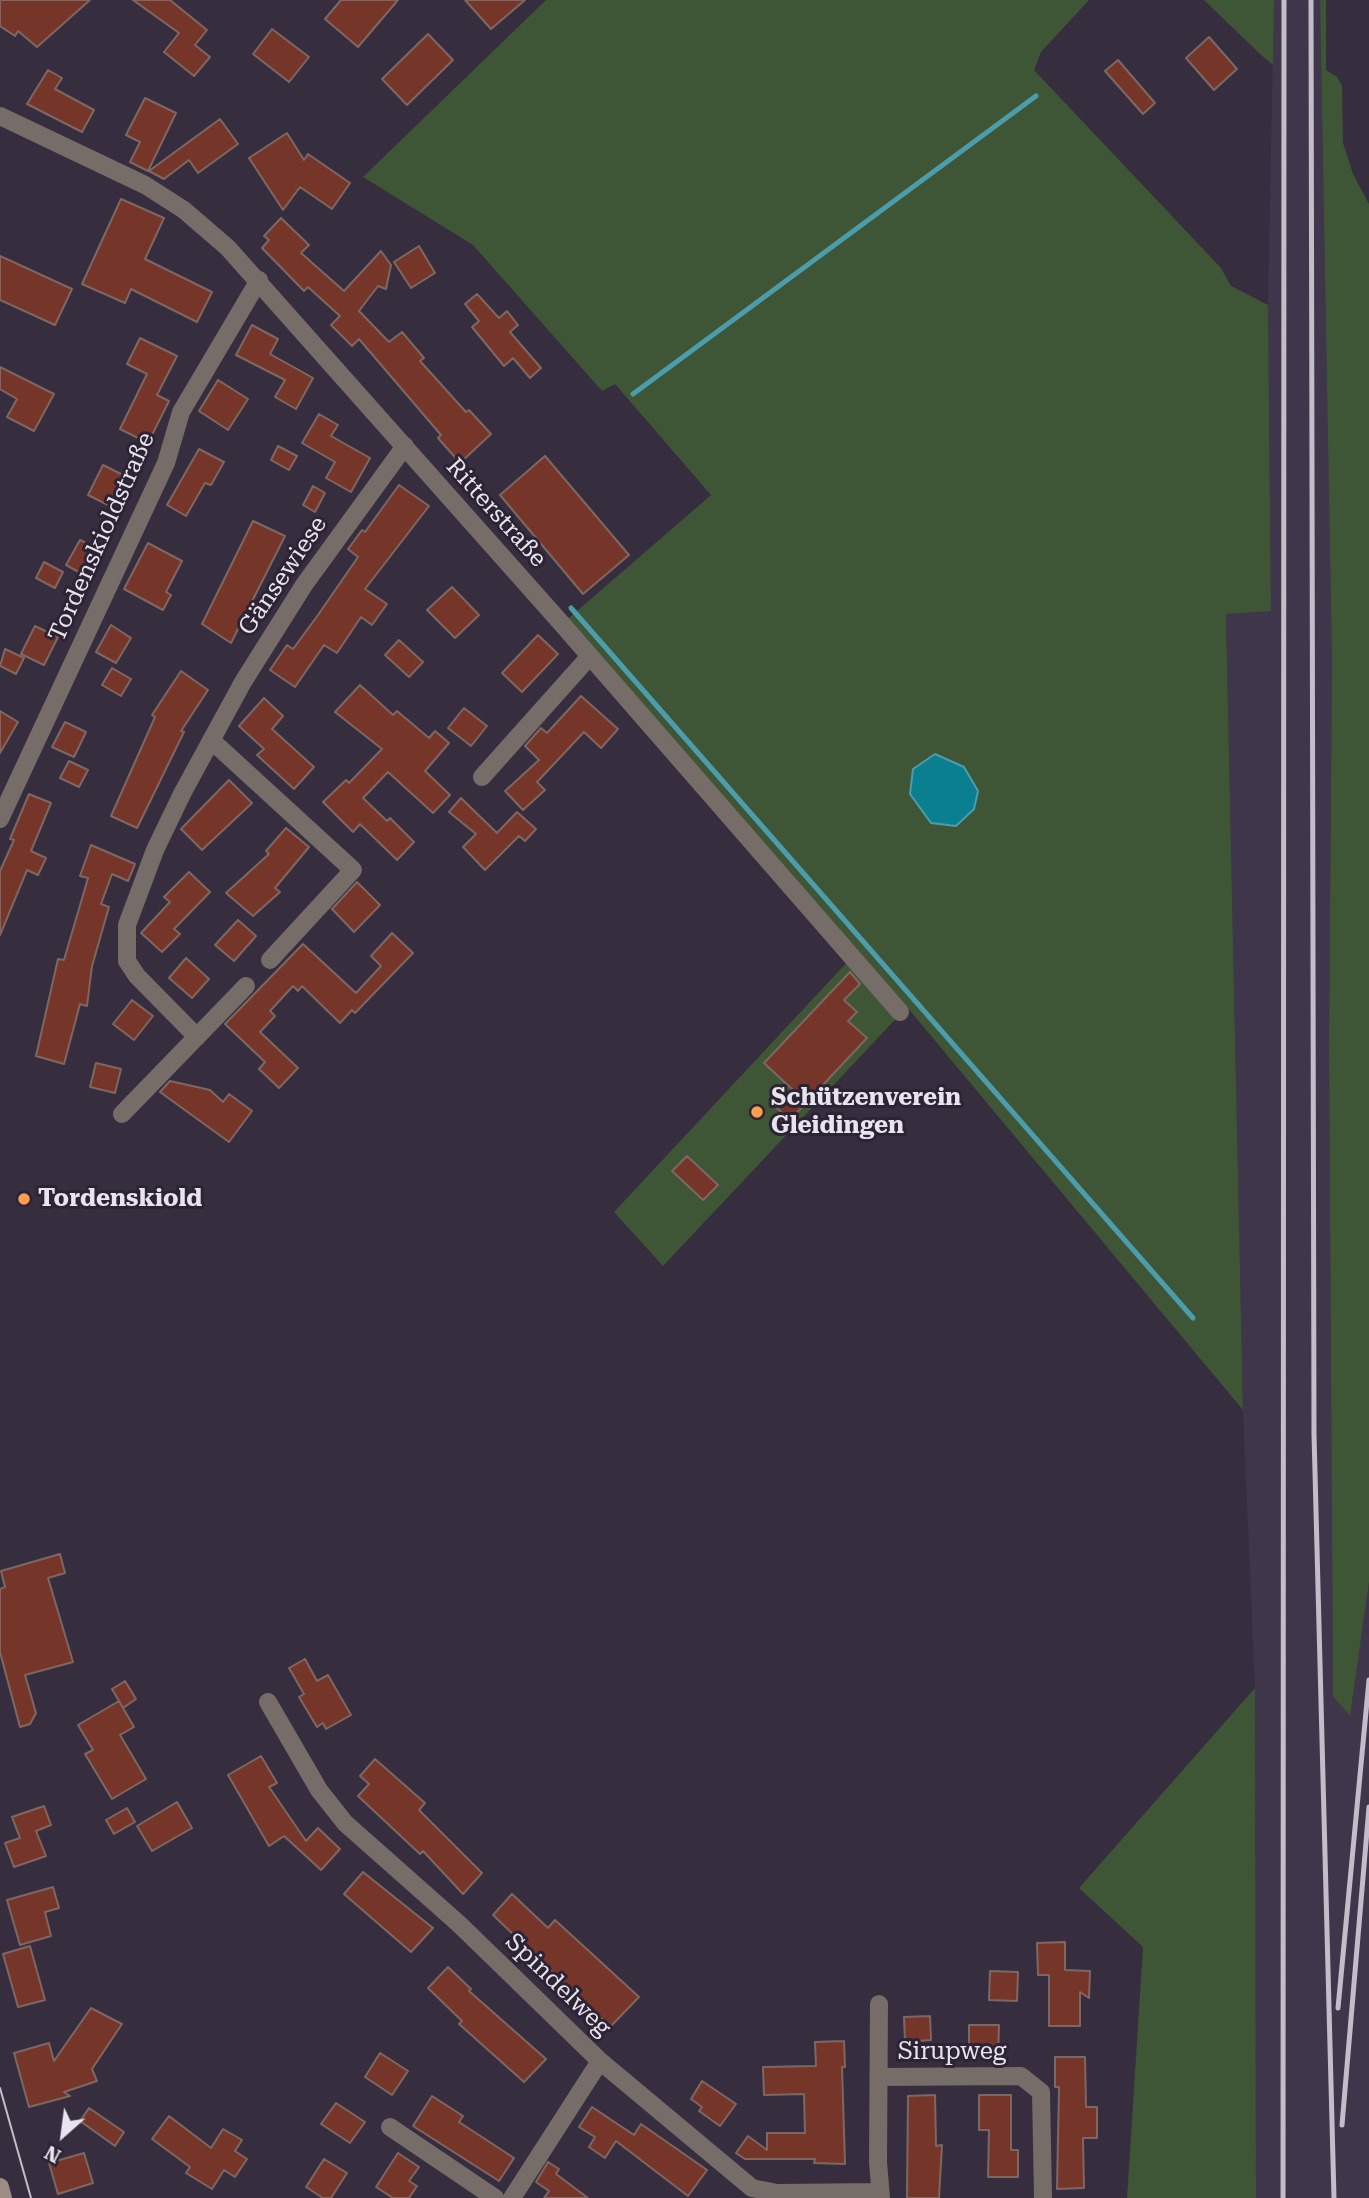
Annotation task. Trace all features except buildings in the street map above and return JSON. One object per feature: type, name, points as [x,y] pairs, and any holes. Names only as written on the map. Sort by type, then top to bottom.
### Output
[{"type":"street","name":"Ritterstraße","points":[[0,116],[145,185],[184,210],[260,280],[901,1012]]},
{"type":"street","name":"Tordenskioldstraße","points":[[0,819],[166,463],[181,412],[260,280]]},
{"type":"street","name":"Gänsewiese","points":[[197,1037],[137,976],[127,961],[127,925],[155,850],[243,682],[304,585],[404,446]]},
{"type":"street","points":[[482,777],[590,656]]},
{"type":"street","points":[[211,740],[353,870],[270,960]]},
{"type":"street","points":[[122,1114],[246,986]]},
{"type":"street","name":"Spindelweg","points":[[268,1702],[319,1790],[345,1823],[459,1924],[600,2061],[752,2188],[777,2193],[881,2195]]},
{"type":"street","points":[[879,2004],[881,2195]]},
{"type":"street","points":[[512,2198],[600,2061]]},
{"type":"street","name":"Sirupweg","points":[[878,2077],[1021,2076],[1041,2091],[1043,2198]]},
{"type":"street","points":[[390,2127],[495,2198]]},
{"type":"street","points":[[0,2187],[3,2198]]},
{"type":"shaded area","points":[[1274,0],[1320,0],[1332,662],[1329,1045],[1333,1696],[1350,1715],[1369,1582],[1369,2198],[1256,2198],[1255,1688],[1243,1410],[1226,613],[1271,610],[1268,305]]},
{"type":"green space","points":[[546,0],[1089,0],[1041,52],[1034,70],[1221,268],[1231,286],[1268,305],[1271,611],[1226,614],[1243,1410],[907,1007],[663,1266],[614,1212],[851,958],[562,624],[711,495],[615,384],[602,391],[473,245],[363,177]]},
{"type":"green space","points":[[1204,0],[1274,0],[1273,65],[1260,54]]},
{"type":"green space","points":[[1320,0],[1326,0],[1326,70],[1337,77],[1342,86],[1343,143],[1353,174],[1369,204],[1369,1582],[1350,1716],[1333,1696],[1329,1045],[1332,662]]},
{"type":"green space","points":[[1255,1688],[1256,2198],[1127,2198],[1143,1947],[1079,1888]]},
{"type":"water","points":[[935,754],[964,767],[978,791],[974,809],[956,826],[931,823],[910,794],[913,769]]},
{"type":"waterway","points":[[633,394],[1036,96]]},
{"type":"waterway","points":[[571,608],[1193,1318]]},
{"type":"tram line","points":[[0,2088],[31,2198]]},
{"type":"railway","points":[[1283,2198],[1284,0]]},
{"type":"railway","points":[[1311,0],[1314,1434],[1334,2198]]},
{"type":"railway","points":[[1338,2008],[1369,1680]]},
{"type":"railway","points":[[1342,2125],[1369,1807]]},
{"type":"place","name":"Schützenverein Gleidingen","points":[[757,1112]]},
{"type":"place","name":"Tordenskiold","points":[[24,1199]]}]
